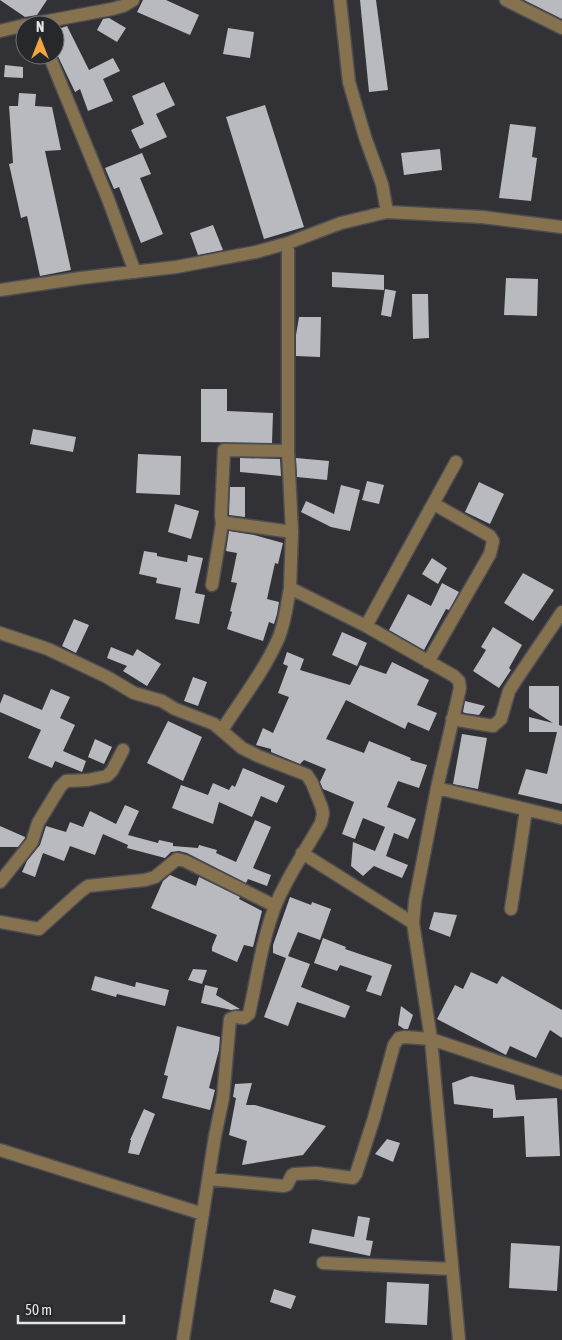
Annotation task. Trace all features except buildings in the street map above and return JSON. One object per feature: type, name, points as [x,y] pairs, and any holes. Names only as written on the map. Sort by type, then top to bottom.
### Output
[{"type":"street","points":[[65,18],[112,9],[123,6],[133,0]]},
{"type":"street","points":[[340,0],[348,82],[382,184],[387,212]]},
{"type":"street","points":[[506,0],[562,28]]},
{"type":"street","points":[[0,31],[15,28]]},
{"type":"street","points":[[53,65],[108,199],[135,272]]},
{"type":"street","points":[[0,290],[209,262],[256,252],[288,243],[342,223],[387,212],[482,217],[562,228]]},
{"type":"street","points":[[222,730],[272,653],[286,614],[290,588],[292,532],[288,451],[288,243]]},
{"type":"street","points":[[212,585],[222,524],[224,450],[288,451]]},
{"type":"street","points":[[366,626],[456,462]]},
{"type":"street","points":[[428,662],[490,554],[494,541],[490,536],[434,504]]},
{"type":"street","points":[[228,523],[292,532]]},
{"type":"street","points":[[290,588],[366,626],[454,676],[459,682],[460,688],[437,788],[415,901],[413,923],[431,1039],[460,1340]]},
{"type":"street","points":[[452,719],[493,726],[497,724],[509,691],[562,612]]},
{"type":"street","points":[[0,633],[48,649],[107,677],[134,693],[162,701],[175,709],[214,724],[242,748],[302,773],[310,779],[323,814],[317,831],[302,853],[275,906],[265,941],[249,1014],[244,1018],[235,1017],[230,1020],[224,1098],[215,1136],[183,1340]]},
{"type":"street","points":[[0,882],[32,842],[38,823],[60,787],[66,781],[88,780],[107,776],[112,771],[123,750]]},
{"type":"street","points":[[437,788],[562,818]]},
{"type":"street","points":[[511,909],[526,810]]},
{"type":"street","points":[[302,853],[413,923]]},
{"type":"street","points":[[0,922],[39,929],[88,886],[145,880],[155,877],[177,859],[185,861],[275,906]]},
{"type":"street","points":[[209,1179],[284,1186],[288,1185],[294,1174],[316,1173],[354,1178],[374,1118],[394,1045],[399,1038],[431,1039],[562,1084]]},
{"type":"street","points":[[0,1150],[203,1214]]},
{"type":"street","points":[[323,1263],[452,1269]]}]
